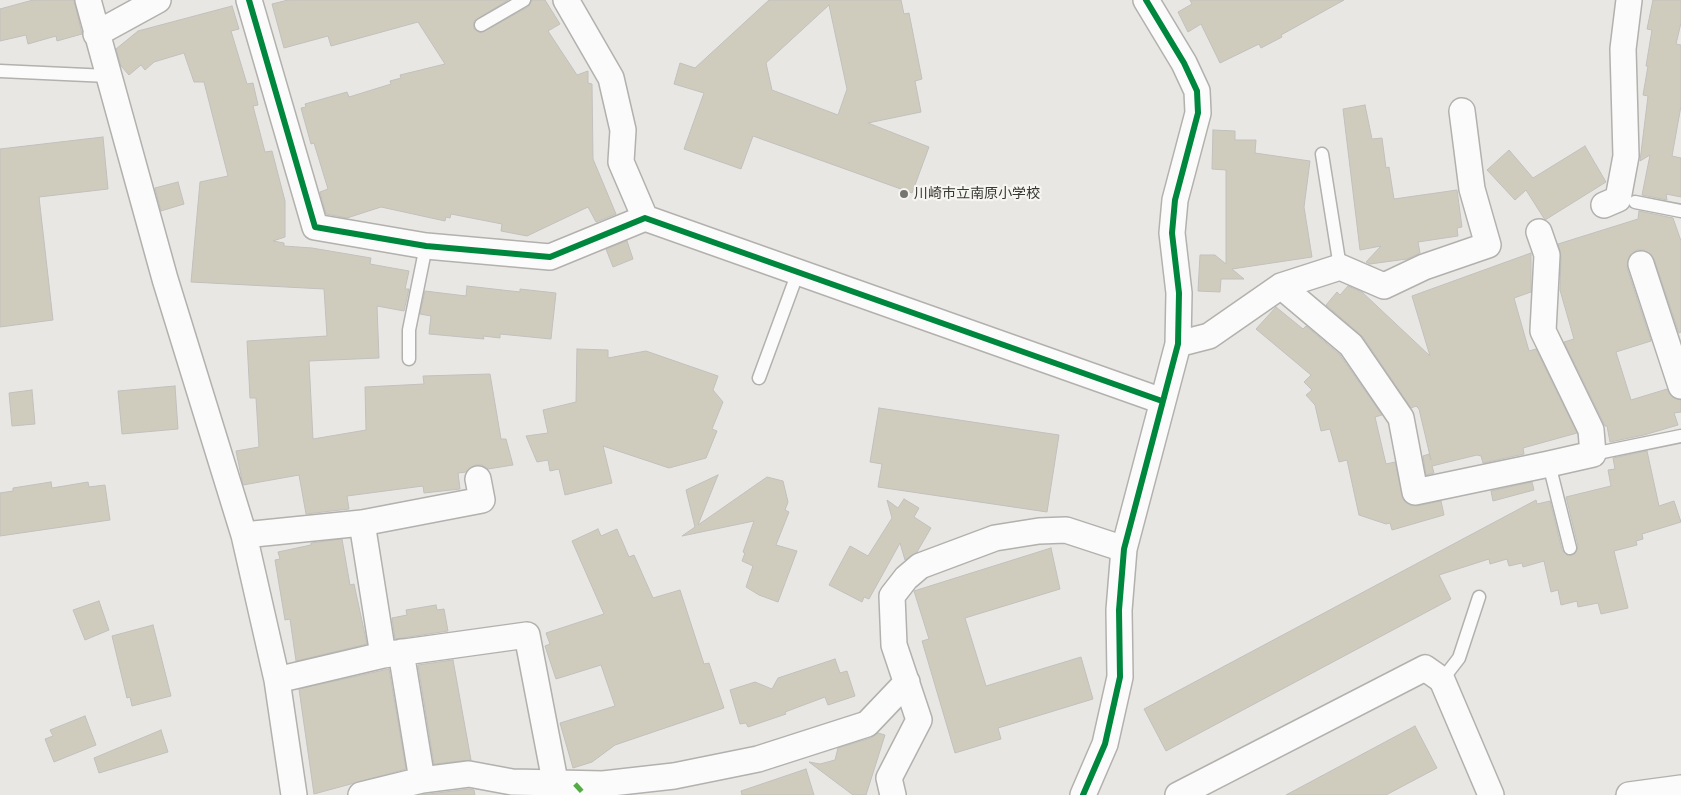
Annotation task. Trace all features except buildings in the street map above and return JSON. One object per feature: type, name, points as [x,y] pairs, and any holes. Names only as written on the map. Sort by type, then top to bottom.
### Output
[{"type":"street","points":[[88,0],[165,280],[244,535],[277,680],[294,795]]},
{"type":"street","points":[[96,34],[158,0]]},
{"type":"street","points":[[249,0],[314,227],[426,246],[550,257],[645,218],[1162,401]]},
{"type":"street","points":[[566,0],[611,78],[623,130],[621,162],[645,218]]},
{"type":"street","points":[[1619,202],[1626,156],[1623,49],[1629,0]]},
{"type":"street","points":[[1083,795],[1105,744],[1120,677],[1119,610],[1124,549],[1178,344],[1179,293],[1172,233],[1175,200],[1198,113],[1197,91],[1152,2]]},
{"type":"street","points":[[1178,344],[1209,336],[1281,286],[1340,267],[1384,286],[1424,267],[1488,245],[1472,189],[1462,111]]},
{"type":"street","points":[[1281,286],[1351,346],[1401,418],[1415,492],[1549,464],[1594,454],[1591,430],[1543,332],[1547,255],[1539,232]]},
{"type":"street","points":[[1641,264],[1681,386]]},
{"type":"street","points":[[244,535],[362,523],[482,500],[478,479]]},
{"type":"street","points":[[362,523],[422,780]]},
{"type":"street","points":[[893,795],[889,778],[919,720],[894,645],[892,596],[906,578],[920,566],[995,538],[1039,531],[1066,530],[1124,549]]},
{"type":"street","points":[[277,680],[392,654],[527,635],[555,781]]},
{"type":"street","points":[[1178,795],[1425,668],[1442,680],[1491,795]]},
{"type":"street","points":[[361,795],[422,780],[469,774],[512,782],[555,781],[575,784],[603,784],[674,776],[758,759],[867,724],[907,682]]},
{"type":"street","points":[[1629,795],[1681,788]]},
{"type":"lane","points":[[481,25],[524,0]]},
{"type":"lane","points":[[0,71],[108,76]]},
{"type":"lane","points":[[1322,154],[1340,267]]},
{"type":"lane","points":[[1619,202],[1681,211]]},
{"type":"lane","points":[[409,359],[409,330],[426,246]]},
{"type":"lane","points":[[759,378],[798,272]]},
{"type":"lane","points":[[1594,454],[1681,436]]},
{"type":"lane","points":[[1549,464],[1570,548]]},
{"type":"lane","points":[[1442,680],[1459,658],[1480,597]]},
{"type":"marked path","points":[[575,784],[585,795]]},
{"type":"cycle path","points":[[249,0],[315,227],[426,246],[550,257],[645,218],[1162,401]]},
{"type":"cycle path","points":[[1083,795],[1105,744],[1120,677],[1119,610],[1124,549],[1178,344],[1179,293],[1172,233],[1175,200],[1198,113],[1197,91],[1184,63],[1146,0]]},
{"type":"place","name":"川崎市立南原小学校","points":[[904,194]]}]
